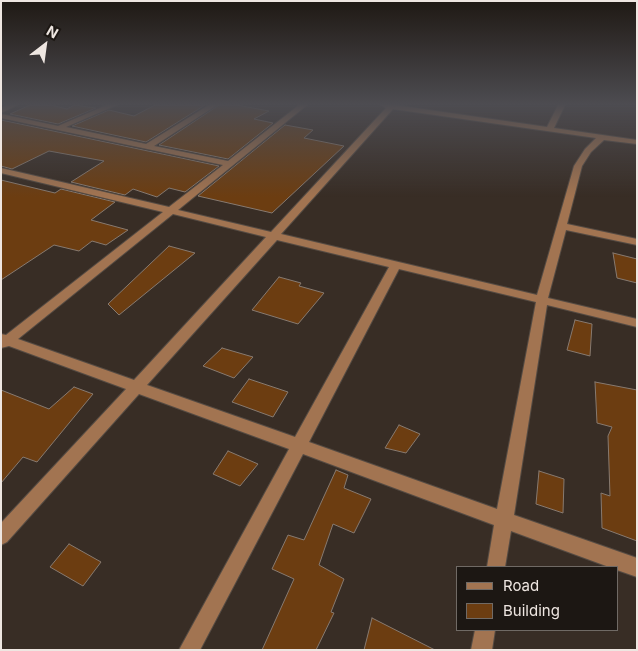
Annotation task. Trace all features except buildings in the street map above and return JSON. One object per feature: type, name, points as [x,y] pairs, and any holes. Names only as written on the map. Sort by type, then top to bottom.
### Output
[{"type":"street","points":[[95,135],[231,164]]},
{"type":"street","points":[[148,146],[166,135]]},
{"type":"street","points":[[4,341],[267,135]]},
{"type":"street","points":[[1,536],[274,236],[361,135]]},
{"type":"street","points":[[590,135],[637,142]]},
{"type":"street","points":[[496,566],[542,300],[578,166],[588,151],[602,137]]},
{"type":"street","points":[[1,170],[637,323]]},
{"type":"street","points":[[562,226],[637,242]]},
{"type":"street","points":[[189,650],[396,265]]},
{"type":"street","points":[[4,341],[137,387],[637,568]]},
{"type":"street","points":[[481,650],[485,631]]}]
